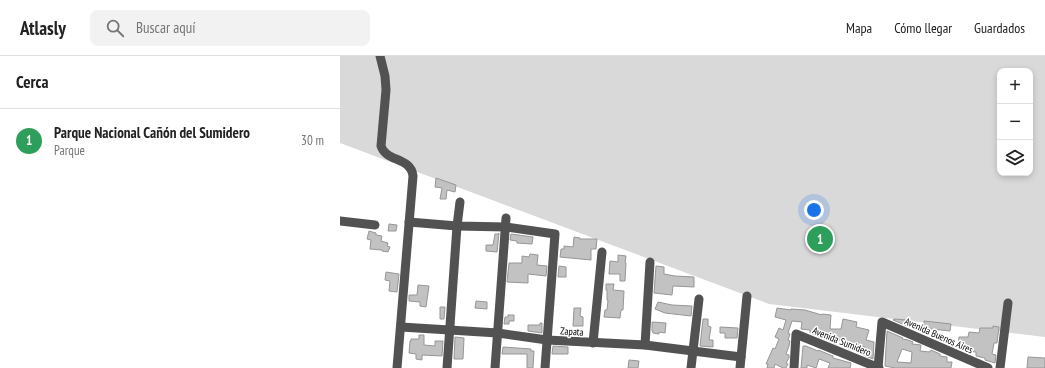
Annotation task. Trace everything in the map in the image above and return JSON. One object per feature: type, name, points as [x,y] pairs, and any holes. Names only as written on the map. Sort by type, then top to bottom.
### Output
[{"type":"street","points":[[380,56],[385,76],[386,90],[381,146],[384,152],[406,164],[413,172],[397,368]]},
{"type":"street","points":[[447,368],[460,202]]},
{"type":"street","points":[[340,221],[375,225]]},
{"type":"street","points":[[409,222],[457,226],[506,222],[555,234],[545,368]]},
{"type":"street","points":[[495,368],[506,222]]},
{"type":"street","points":[[593,343],[602,252]]},
{"type":"street","points":[[645,345],[650,262]]},
{"type":"street","points":[[740,368],[747,296]]},
{"type":"street","points":[[691,368],[698,299]]},
{"type":"street","points":[[1000,368],[1008,303]]},
{"type":"street","name":"Avenida Buenos Aires","points":[[878,368],[882,322],[988,368]]},
{"type":"street","name":"Zapata","points":[[401,327],[498,333],[547,340],[645,345],[741,357]]},
{"type":"street","name":"Avenida Sumidero","points":[[794,368],[796,334],[878,368]]},
{"type":"shaded area","points":[[340,56],[1045,56],[1045,337],[769,304],[340,143]]},
{"type":"building","points":[[436,178],[456,185],[455,192],[447,190],[446,199],[440,199],[442,188],[435,187]]},
{"type":"building","points":[[389,224],[397,225],[396,231],[388,231]]},
{"type":"building","points":[[369,231],[376,233],[376,235],[382,236],[381,241],[388,243],[387,246],[390,247],[388,252],[370,249],[371,240],[367,239]]},
{"type":"building","points":[[499,233],[497,252],[486,251],[486,245],[493,245],[495,234]]},
{"type":"building","points":[[511,234],[533,237],[532,244],[517,243],[517,241],[510,240]]},
{"type":"building","points":[[574,237],[580,239],[597,239],[596,249],[591,249],[591,260],[560,257],[561,249],[564,249],[564,246],[573,247]]},
{"type":"building","points":[[530,254],[538,255],[537,265],[547,266],[546,276],[528,274],[528,283],[507,282],[509,263],[522,263],[522,256],[529,257]]},
{"type":"building","points":[[618,255],[626,256],[625,281],[620,281],[620,274],[609,274],[610,261],[618,262]]},
{"type":"building","points":[[559,266],[566,267],[566,277],[558,277]]},
{"type":"building","points":[[656,266],[664,267],[664,274],[694,277],[694,287],[673,286],[672,295],[654,293]]},
{"type":"building","points":[[386,272],[399,274],[397,292],[389,291],[390,281],[385,280]]},
{"type":"building","points":[[606,284],[614,284],[613,290],[624,291],[623,310],[621,310],[620,318],[604,317],[605,310],[607,310],[608,300]]},
{"type":"building","points":[[418,285],[429,286],[426,307],[420,306],[420,302],[409,301],[409,295],[417,295]]},
{"type":"building","points":[[476,301],[487,302],[487,309],[475,308]]},
{"type":"building","points":[[658,302],[672,305],[692,306],[691,316],[665,313],[655,309]]},
{"type":"building","points":[[440,307],[445,307],[444,319],[440,319]]},
{"type":"building","points":[[574,308],[581,308],[580,316],[583,317],[583,326],[573,326]]},
{"type":"building","points":[[777,308],[805,310],[822,315],[831,315],[830,329],[841,329],[843,319],[857,322],[856,327],[869,330],[866,340],[874,342],[873,359],[863,355],[865,347],[856,344],[854,351],[846,348],[847,341],[838,340],[836,344],[810,333],[810,330],[801,329],[802,322],[792,321],[788,333],[790,334],[788,340],[790,341],[786,354],[789,355],[789,358],[786,363],[788,364],[786,368],[775,364],[774,368],[767,368],[768,364],[766,364],[779,339],[775,337],[779,328],[783,330],[786,320],[775,317]]},
{"type":"building","points":[[508,315],[514,315],[514,321],[509,321],[509,324],[504,324],[505,317],[508,317]]},
{"type":"building","points":[[703,319],[708,319],[708,326],[711,327],[709,340],[713,340],[713,347],[700,346]]},
{"type":"building","points":[[893,320],[907,320],[907,326]]},
{"type":"building","points":[[924,321],[951,324],[950,331],[924,328]]},
{"type":"building","points":[[652,322],[666,323],[665,333],[653,333]]},
{"type":"building","points":[[540,323],[542,323],[542,333],[528,331],[528,325],[540,325]]},
{"type":"building","points":[[993,326],[999,327],[997,343],[994,343],[992,354],[996,355],[995,363],[985,360],[985,358],[976,356],[976,352],[958,348],[959,337],[968,337],[969,332],[979,333],[980,328],[993,328]]},
{"type":"building","points":[[720,327],[738,328],[737,338],[725,338],[725,333],[720,333]]},
{"type":"building","points":[[887,331],[903,338],[902,339],[913,342],[912,344],[921,345],[920,351],[930,352],[931,350],[940,354],[940,356],[947,357],[947,362],[952,362],[951,368],[895,368],[885,366]],"holes":[[[902,349],[912,352],[911,363],[897,362]]]},
{"type":"building","points":[[419,335],[424,335],[424,345],[435,346],[435,341],[443,341],[442,356],[422,355],[422,360],[416,359],[416,354],[409,353],[411,339],[419,339]]},
{"type":"building","points":[[455,337],[464,338],[463,359],[454,359]]},
{"type":"building","points":[[553,346],[568,347],[568,354],[552,354]]},
{"type":"building","points":[[803,346],[833,356],[833,358],[851,363],[850,368],[828,368],[830,363],[819,359],[816,368],[807,365],[807,368],[801,368]]},
{"type":"building","points":[[503,347],[531,349],[531,351],[534,351],[533,368],[527,368],[527,354],[502,354]]},
{"type":"building","points":[[1028,357],[1045,358],[1045,368],[1027,368]]},
{"type":"building","points":[[629,360],[639,361],[638,368],[628,368]]},
{"type":"place","name":"Parque Nacional Cañón del Sumidero","points":[[820,239]]}]
